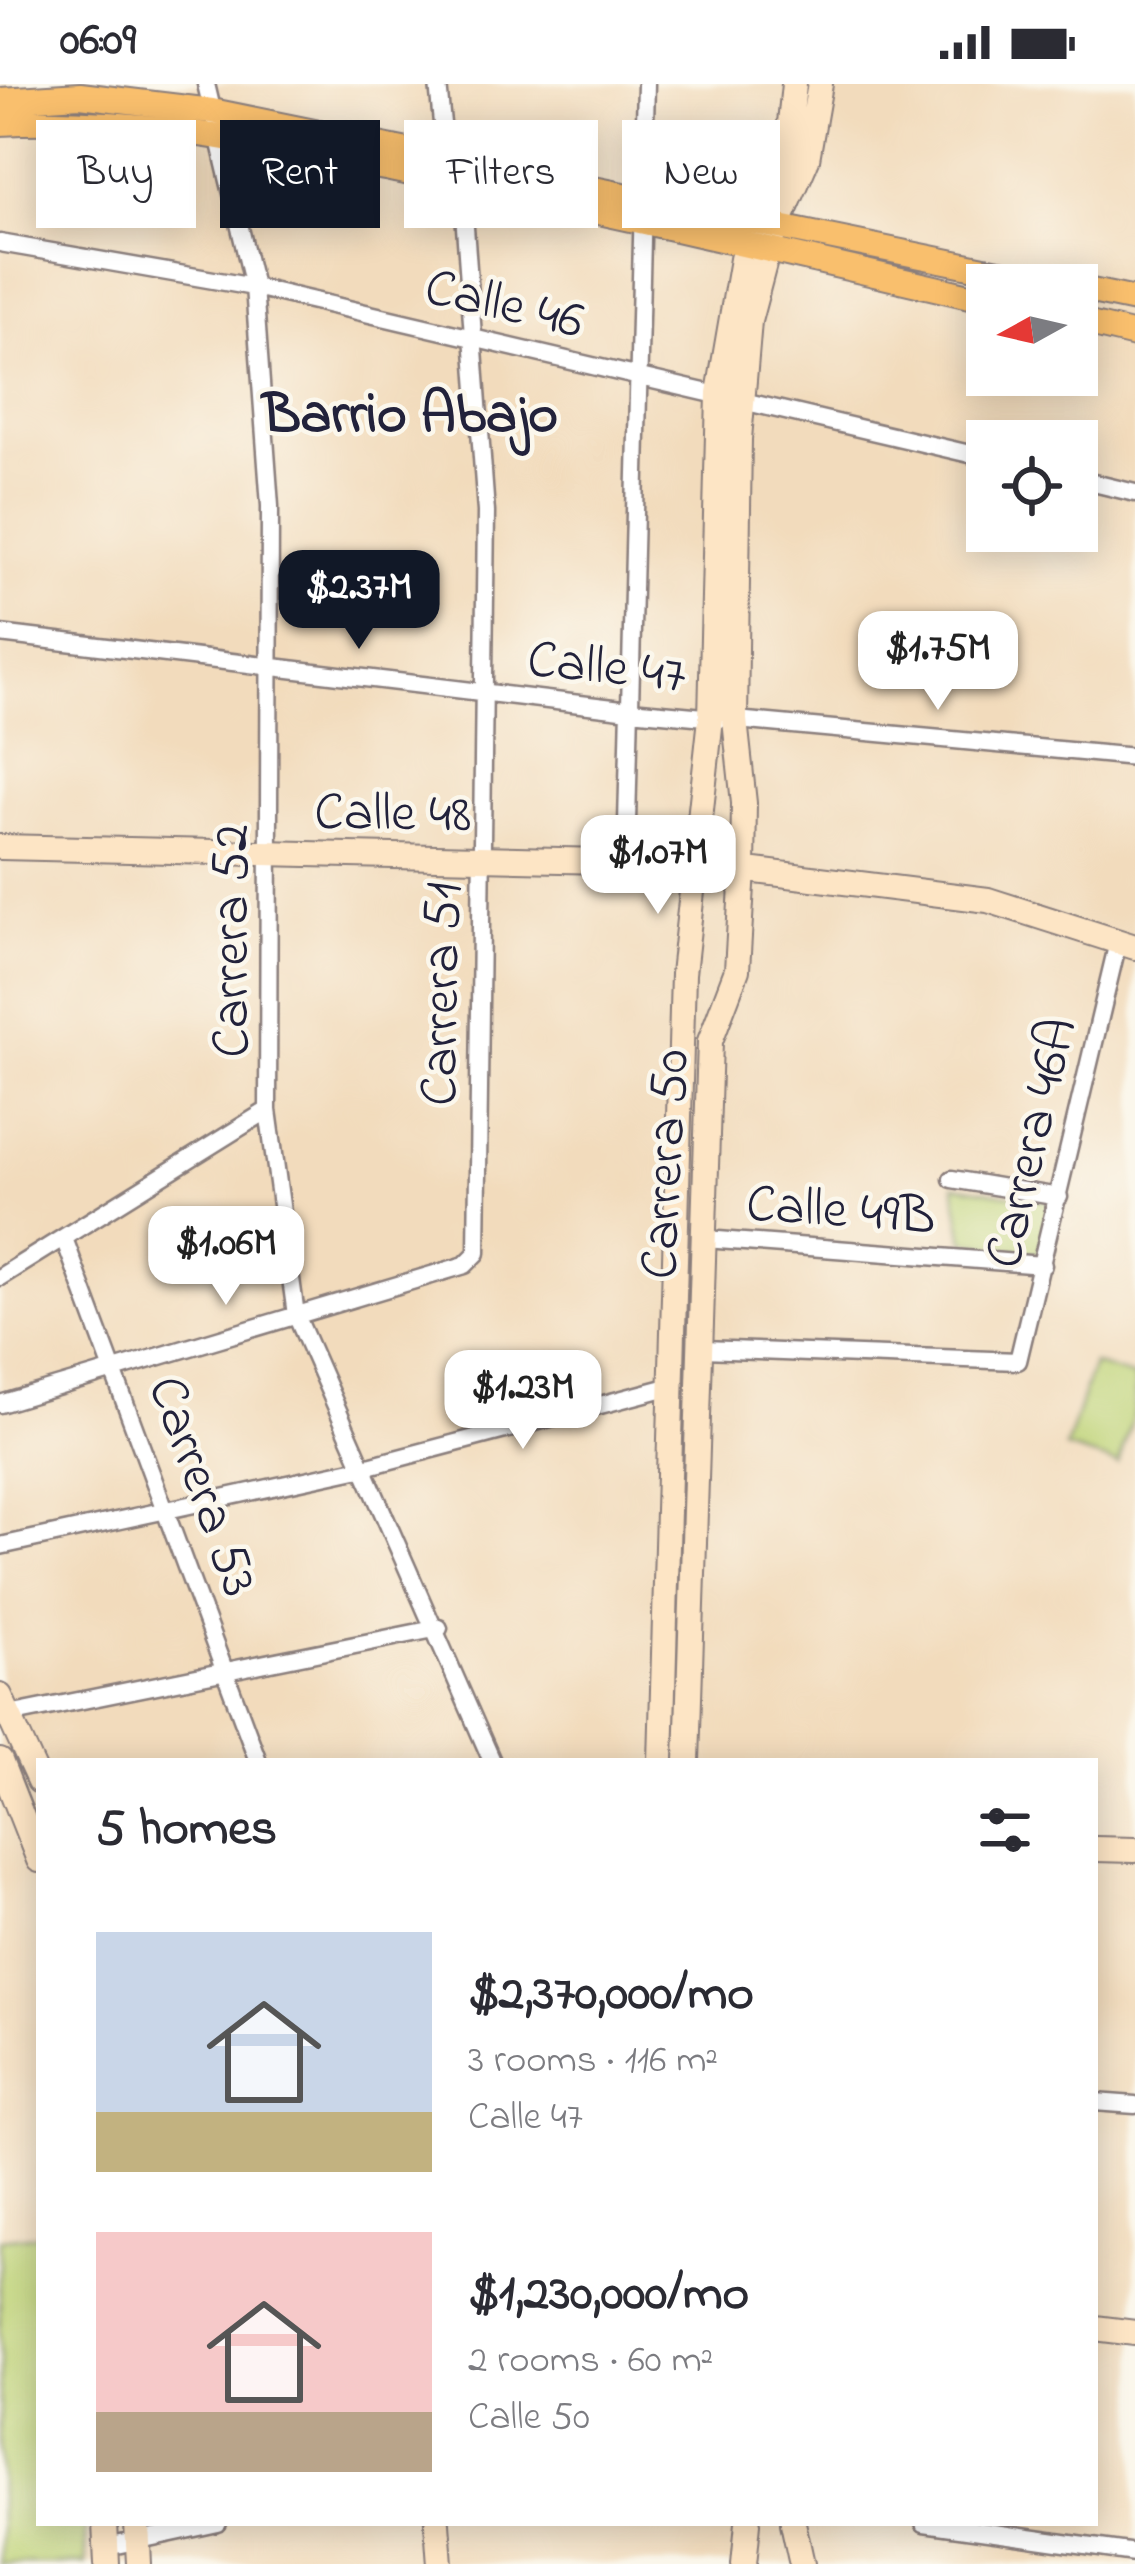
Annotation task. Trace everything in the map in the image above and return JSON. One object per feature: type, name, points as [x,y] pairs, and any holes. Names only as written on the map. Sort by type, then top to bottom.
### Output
[{"type":"main road","points":[[0,100],[80,95],[404,160]]},
{"type":"main road","points":[[0,123],[80,118],[215,123]]},
{"type":"main road","points":[[730,228],[966,269]]},
{"type":"main road","points":[[761,235],[966,294]]},
{"type":"main road","points":[[1098,292],[1135,300]]},
{"type":"main road","points":[[1098,326],[1135,335]]},
{"type":"street","name":"Carrera 52","points":[[206,84],[254,287],[270,506],[268,1110],[296,1315],[361,1468],[439,1628],[491,1758]]},
{"type":"street","name":"Carrera 51","points":[[438,84],[445,120]]},
{"type":"street","points":[[646,84],[646,120]]},
{"type":"street","name":"Carrera 50","points":[[687,1758],[710,1041],[736,970],[741,902],[743,827],[723,719],[730,396],[761,235],[787,153],[794,84]]},
{"type":"street","name":"Carrera 50","points":[[761,235],[807,159],[820,84]]},
{"type":"street","name":"Carrera 51","points":[[296,1315],[473,1261],[486,512],[460,228]]},
{"type":"street","points":[[626,862],[644,228]]},
{"type":"street","name":"Calle 46","points":[[0,243],[254,287],[966,453]]},
{"type":"street","points":[[1098,484],[1135,494]]},
{"type":"street","name":"Calle 47","points":[[0,634],[630,710],[1135,758]]},
{"type":"street","name":"Carrera 50","points":[[661,1758],[692,863],[723,719]]},
{"type":"street","points":[[700,818],[706,832],[718,839],[733,838],[743,827]]},
{"type":"street","name":"Calle 48","points":[[0,847],[692,863],[988,900],[1126,944]]},
{"type":"street","points":[[690,897],[701,885],[717,882],[732,888],[741,902]]},
{"type":"street","name":"Carrera 46A","points":[[703,1349],[1018,1361],[1126,944]]},
{"type":"street","points":[[0,1277],[268,1110]]},
{"type":"street","points":[[952,1179],[1059,1197]]},
{"type":"street","name":"Calle 49B","points":[[705,1239],[1043,1265]]},
{"type":"street","name":"Carrera 53","points":[[64,1241],[257,1758]]},
{"type":"street","points":[[0,1403],[296,1315]]},
{"type":"street","points":[[0,1546],[361,1468],[672,1386]]},
{"type":"street","points":[[36,1775],[4,1706],[439,1628]]},
{"type":"street","points":[[0,1761],[8,1798],[36,1854]]},
{"type":"street","points":[[1098,1849],[1135,1850]]},
{"type":"street","points":[[1098,2102],[1135,2105]]},
{"type":"street","points":[[1098,2328],[1135,2333]]},
{"type":"street","points":[[106,2545],[206,2526]]},
{"type":"street","points":[[437,2526],[440,2564]]},
{"type":"street","points":[[744,2564],[748,2526]]},
{"type":"street","points":[[795,2526],[802,2564]]},
{"type":"street","points":[[946,2526],[1135,2552]]},
{"type":"green space","points":[[954,1185],[1054,1202],[1039,1254],[964,1241]]},
{"type":"green space","points":[[1093,1364],[1135,1377],[1135,1411],[1118,1464],[1066,1448]]},
{"type":"green space","points":[[36,2235],[36,2526],[84,2526],[86,2564],[0,2564],[0,2239]]},
{"type":"district","name":"Barrio Abajo","points":[[410,411]]}]
